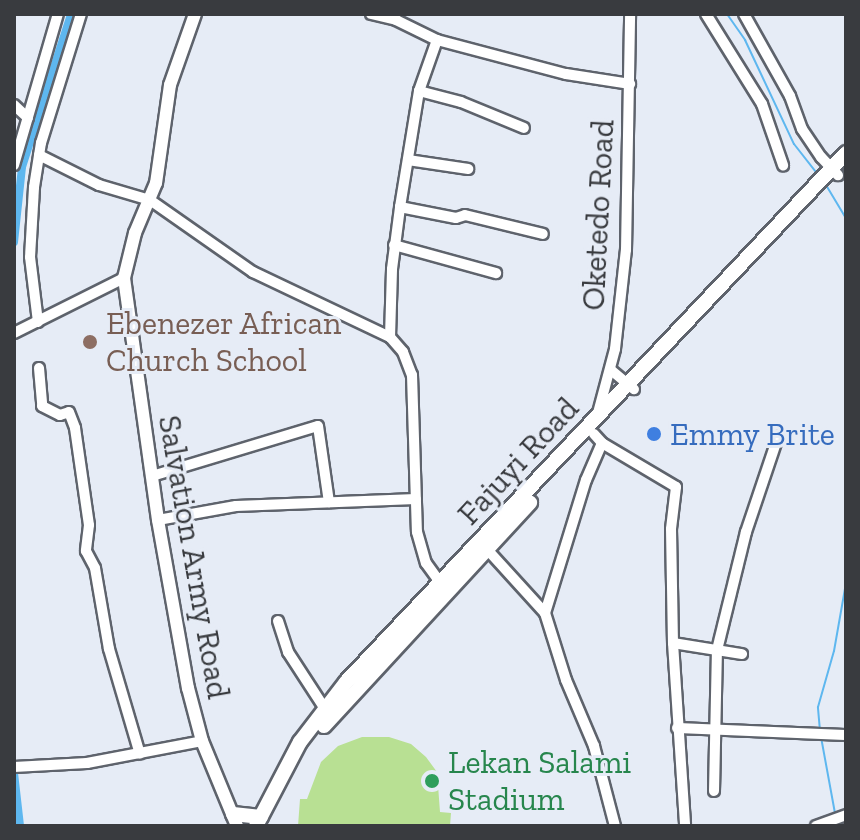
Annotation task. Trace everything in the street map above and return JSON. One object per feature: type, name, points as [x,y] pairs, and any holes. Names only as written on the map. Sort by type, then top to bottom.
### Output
[{"type":"highway","name":"Fajuyi Road","points":[[261,823],[288,762],[325,709],[484,546],[597,417],[631,387],[834,173],[846,153]]},
{"type":"highway","name":"Fajuyi Road","points":[[484,546],[598,438],[631,387]]},
{"type":"highway","name":"Fajuyi Road","points":[[261,823],[306,749],[352,691],[444,588]]},
{"type":"highway","points":[[235,820],[261,823]]},
{"type":"main road","name":"Salvation Army Road","points":[[195,14],[170,85],[161,161],[150,200],[130,247],[124,278],[158,520],[188,688],[202,741],[235,820]]},
{"type":"street","points":[[14,165],[58,14]]},
{"type":"street","points":[[38,322],[30,257],[39,155],[81,14]]},
{"type":"street","points":[[371,14],[396,20],[437,40],[566,74],[630,84]]},
{"type":"street","name":"Oketedo Road","points":[[597,417],[611,370],[626,250],[630,14]]},
{"type":"street","points":[[706,14],[762,104],[780,148],[783,165]]},
{"type":"street","points":[[744,14],[790,96],[802,129],[834,173]]},
{"type":"street","points":[[390,337],[394,245],[400,207],[419,91],[437,40]]},
{"type":"street","points":[[419,91],[461,102],[524,128]]},
{"type":"street","points":[[14,105],[28,118]]},
{"type":"street","points":[[39,155],[99,185],[150,200],[253,272],[390,337],[410,362],[420,548],[432,575],[444,588]]},
{"type":"street","points":[[408,160],[468,169]]},
{"type":"street","points":[[400,207],[456,218],[465,215],[543,234]]},
{"type":"street","points":[[394,245],[496,273]]},
{"type":"street","points":[[14,333],[124,278]]},
{"type":"street","points":[[39,368],[42,406],[60,415],[69,412],[75,428],[89,525],[86,551],[95,568],[109,649],[140,754]]},
{"type":"street","points":[[611,370],[631,387]]},
{"type":"street","points":[[152,476],[318,426],[329,502]]},
{"type":"street","points":[[714,791],[717,650],[746,532],[778,437]]},
{"type":"street","points":[[545,613],[598,438],[676,487],[671,529],[673,643],[685,826]]},
{"type":"street","points":[[158,520],[236,506],[416,499]]},
{"type":"street","points":[[484,546],[545,613],[566,680],[597,756],[615,826]]},
{"type":"street","points":[[278,621],[288,652],[325,709]]},
{"type":"street","points":[[673,643],[742,654]]},
{"type":"street","points":[[677,728],[846,735]]},
{"type":"street","points":[[14,767],[140,754],[202,741]]},
{"type":"street","points":[[816,826],[840,816]]},
{"type":"green space","points":[[362,737],[389,737],[411,744],[426,757],[437,772],[440,812],[451,813],[450,826],[298,826],[300,799],[307,799],[321,762],[338,746]]},
{"type":"waterway","points":[[14,242],[22,167],[71,14]]},
{"type":"waterway","points":[[727,14],[745,40],[794,144],[817,173]]},
{"type":"waterway","points":[[826,185],[846,218]]},
{"type":"waterway","points":[[820,731],[818,707],[834,651],[846,583]]},
{"type":"waterway","points":[[821,737],[835,813]]},
{"type":"waterway","points":[[14,773],[20,826]]},
{"type":"place","name":"Ebenezer African Church School","points":[[90,342]]},
{"type":"place","name":"Emmy Brite","points":[[654,434]]},
{"type":"place","name":"Lekan Salami Stadium","points":[[432,781]]}]
